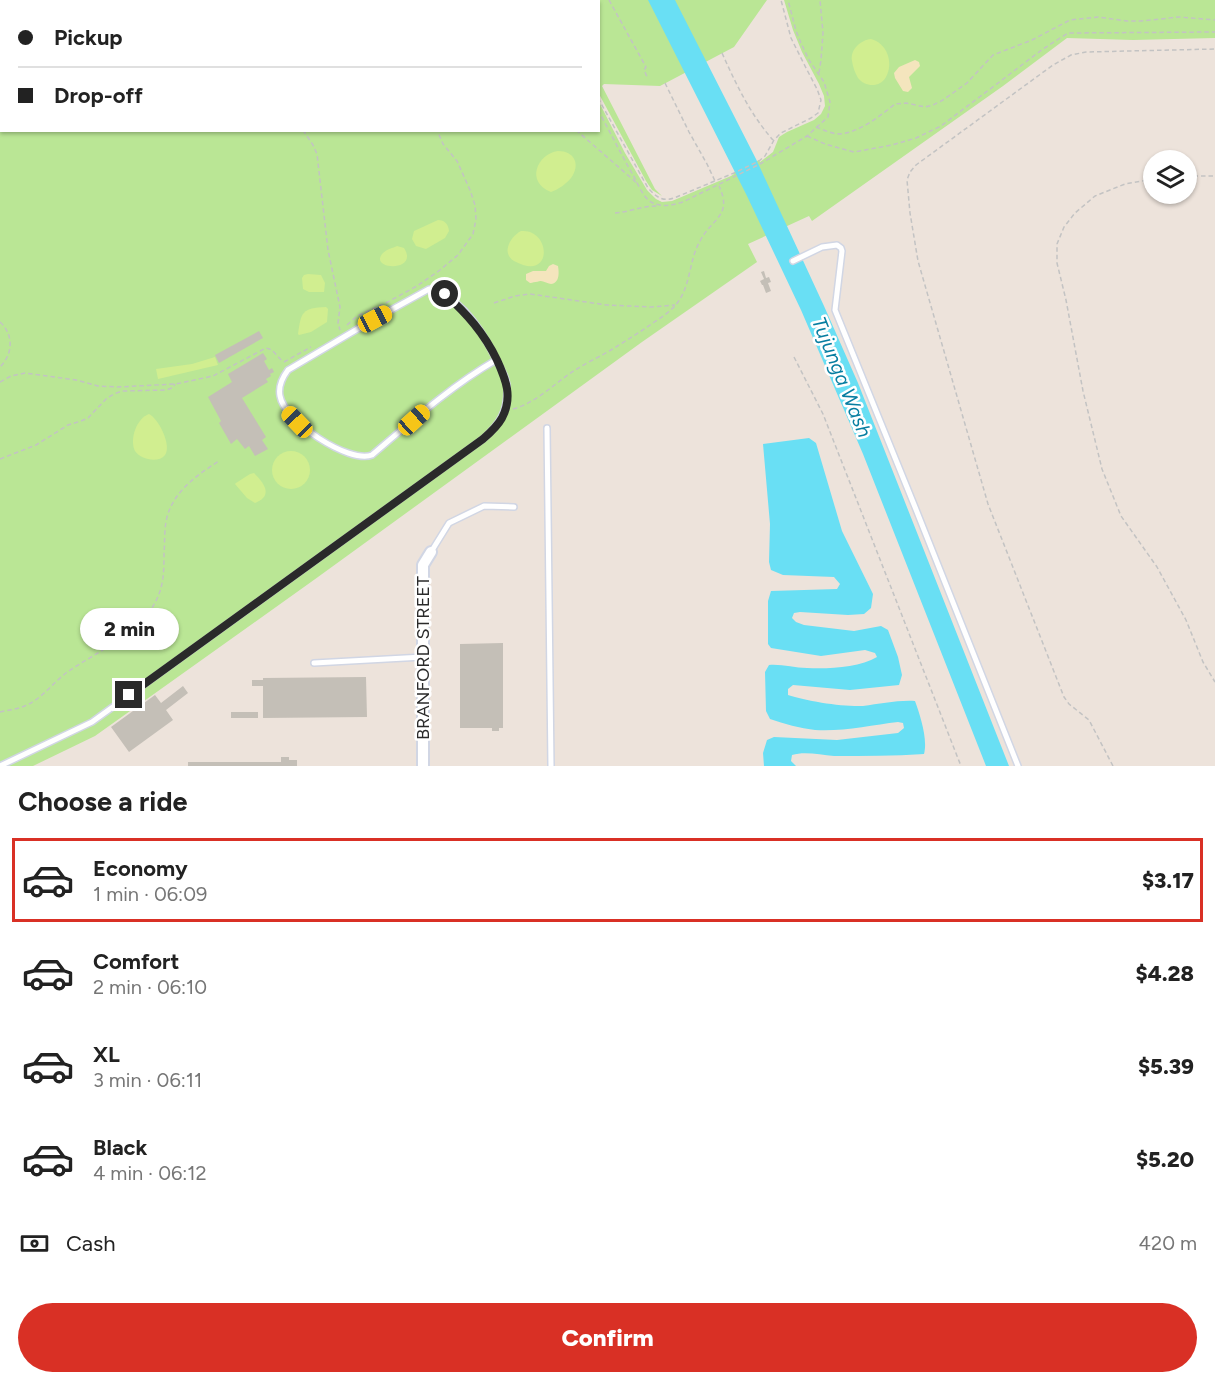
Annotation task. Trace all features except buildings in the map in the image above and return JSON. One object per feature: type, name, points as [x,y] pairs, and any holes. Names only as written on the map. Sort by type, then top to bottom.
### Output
[{"type":"street","name":"BRANFORD STREET","points":[[423,766],[423,565],[431,552]]},
{"type":"lane","points":[[793,261],[822,247],[837,245],[841,248],[835,310],[1018,766]]},
{"type":"lane","points":[[0,766],[92,722],[483,439],[495,428],[502,417],[507,399],[507,384],[491,347],[474,322],[445,294],[429,289],[288,370],[279,388],[285,410],[297,422],[329,444],[360,457],[366,457],[372,455],[428,407],[475,372],[496,360]]},
{"type":"lane","points":[[546,428],[551,766]]},
{"type":"lane","points":[[431,552],[449,523],[484,506],[514,507]]},
{"type":"lane","points":[[314,663],[423,657]]},
{"type":"path","points":[[609,0],[646,67],[644,70],[648,79]]},
{"type":"path","points":[[760,163],[781,133],[818,113],[821,100],[791,38],[781,0]]},
{"type":"path","points":[[600,102],[648,188],[655,196],[665,200],[735,175],[760,163],[807,135],[828,117],[830,102],[824,82],[809,60],[796,31],[788,0]]},
{"type":"path","points":[[818,74],[823,33],[820,0]]},
{"type":"path","points":[[816,127],[840,134],[861,127],[895,105],[906,103],[925,107],[933,105],[967,82],[993,55],[1032,40],[1070,20],[1098,17],[1127,21],[1179,17],[1215,20]]},
{"type":"path","points":[[807,135],[825,144],[854,152],[916,138],[941,126],[1043,49],[1068,33],[1215,32]]},
{"type":"path","points":[[1113,766],[1089,720],[1064,697],[988,504],[918,261],[910,213],[908,180],[910,172],[916,165],[1053,65],[1071,56],[1100,51],[1215,49]]},
{"type":"path","points":[[722,53],[744,99],[774,140]]},
{"type":"path","points":[[665,83],[715,181]]},
{"type":"path","points":[[600,114],[648,200],[661,206]]},
{"type":"path","points":[[304,132],[316,154],[328,250],[340,307],[338,323],[341,331],[357,316],[417,286],[440,270],[458,255],[473,234],[476,219],[475,205],[470,190],[457,161],[443,144],[438,132]]},
{"type":"path","points":[[578,132],[639,185]]},
{"type":"path","points":[[615,213],[683,202],[735,175]]},
{"type":"path","points":[[1197,176],[1215,176]]},
{"type":"path","points":[[1143,181],[1125,184],[1095,196],[1075,213],[1064,227],[1057,244],[1057,263],[1083,391],[1102,469],[1121,516],[1157,567],[1186,620],[1203,662],[1215,682]]},
{"type":"path","points":[[504,412],[532,401],[577,369],[612,350],[668,313],[676,305],[684,292],[698,243],[721,215],[725,201],[718,185]]},
{"type":"path","points":[[494,303],[530,294],[607,305],[652,307],[676,305]]},
{"type":"path","points":[[0,322],[8,333],[11,343],[9,353],[0,367]]},
{"type":"path","points":[[0,382],[11,376],[25,373],[76,380],[98,386],[176,384],[213,376],[266,348],[272,350],[283,362],[311,346]]},
{"type":"path","points":[[794,357],[823,414],[961,766]]},
{"type":"path","points":[[0,459],[36,445],[68,425],[88,418],[107,398],[114,394],[122,391],[166,390],[176,384]]},
{"type":"path","points":[[0,712],[28,705],[66,673],[114,643],[144,618],[156,601],[163,581],[166,518],[171,507],[183,488],[219,461]]},
{"type":"green space","points":[[600,0],[767,0],[734,47],[660,86],[604,84],[602,86],[655,189],[662,196],[652,190],[600,96]]},
{"type":"green space","points":[[784,0],[1215,0],[1215,38],[1133,40],[1067,38],[812,221],[809,216],[748,244],[757,262],[642,342],[95,736],[33,766],[0,766],[0,132],[600,132],[600,104],[647,190],[662,202],[672,201],[731,176],[734,172],[759,160],[760,162],[773,152],[779,137],[814,120],[821,114],[825,106],[824,96],[802,52]]},
{"type":"green space","points":[[871,39],[877,41],[885,49],[889,60],[886,77],[876,85],[868,85],[858,78],[852,61],[857,46]]},
{"type":"green space","points":[[558,151],[568,153],[576,163],[574,173],[569,180],[551,192],[538,182],[537,169],[544,157]]},
{"type":"green space","points":[[438,220],[448,226],[449,231],[445,238],[426,249],[416,246],[412,239],[414,231]]},
{"type":"green space","points":[[521,231],[531,232],[543,245],[542,260],[536,265],[527,266],[514,261],[508,254],[513,237]]},
{"type":"green space","points":[[397,246],[404,248],[407,256],[405,262],[394,266],[382,263],[380,259],[383,253]]},
{"type":"green space","points":[[308,274],[321,275],[325,283],[324,292],[309,292],[303,289],[302,278]]},
{"type":"green space","points":[[326,307],[328,309],[327,322],[311,332],[298,334],[300,321],[307,310]]},
{"type":"green space","points":[[215,357],[218,365],[158,379],[156,369],[192,364]]},
{"type":"green space","points":[[149,414],[160,426],[167,445],[165,455],[154,460],[137,454],[133,446],[138,424]]},
{"type":"green space","points":[[291,451],[304,457],[310,470],[304,483],[291,489],[278,483],[272,470],[278,457]]},
{"type":"green space","points":[[254,473],[264,485],[265,490],[264,497],[255,503],[247,498],[235,484]]},
{"type":"sand","points":[[915,60],[920,66],[909,77],[912,88],[908,92],[903,91],[894,73],[899,67]]},
{"type":"sand","points":[[553,264],[558,266],[559,271],[556,282],[530,283],[526,280],[526,274],[533,271],[546,271]]},
{"type":"water","name":"Tujunga Wash","points":[[648,0],[675,0],[756,159],[858,383],[1009,766],[986,766],[863,454],[801,310],[747,196]]},
{"type":"water","points":[[809,438],[816,443],[842,531],[873,594],[871,608],[864,614],[800,612],[794,613],[792,618],[804,625],[854,631],[881,626],[888,630],[902,675],[899,685],[850,690],[793,685],[788,689],[788,695],[825,703],[855,706],[915,701],[923,727],[925,748],[924,754],[913,755],[797,754],[792,755],[791,761],[796,766],[764,766],[763,753],[767,740],[774,737],[837,740],[898,733],[904,728],[903,723],[898,722],[846,729],[815,730],[770,719],[766,711],[765,672],[769,665],[833,668],[861,664],[877,657],[875,653],[865,650],[821,656],[771,648],[768,644],[768,601],[771,591],[837,589],[840,584],[834,577],[783,575],[771,570],[769,562],[770,524],[763,444]]},
{"type":"route","points":[[129,695],[483,439],[495,428],[502,417],[507,399],[504,374],[491,347],[474,322],[445,294]]}]
